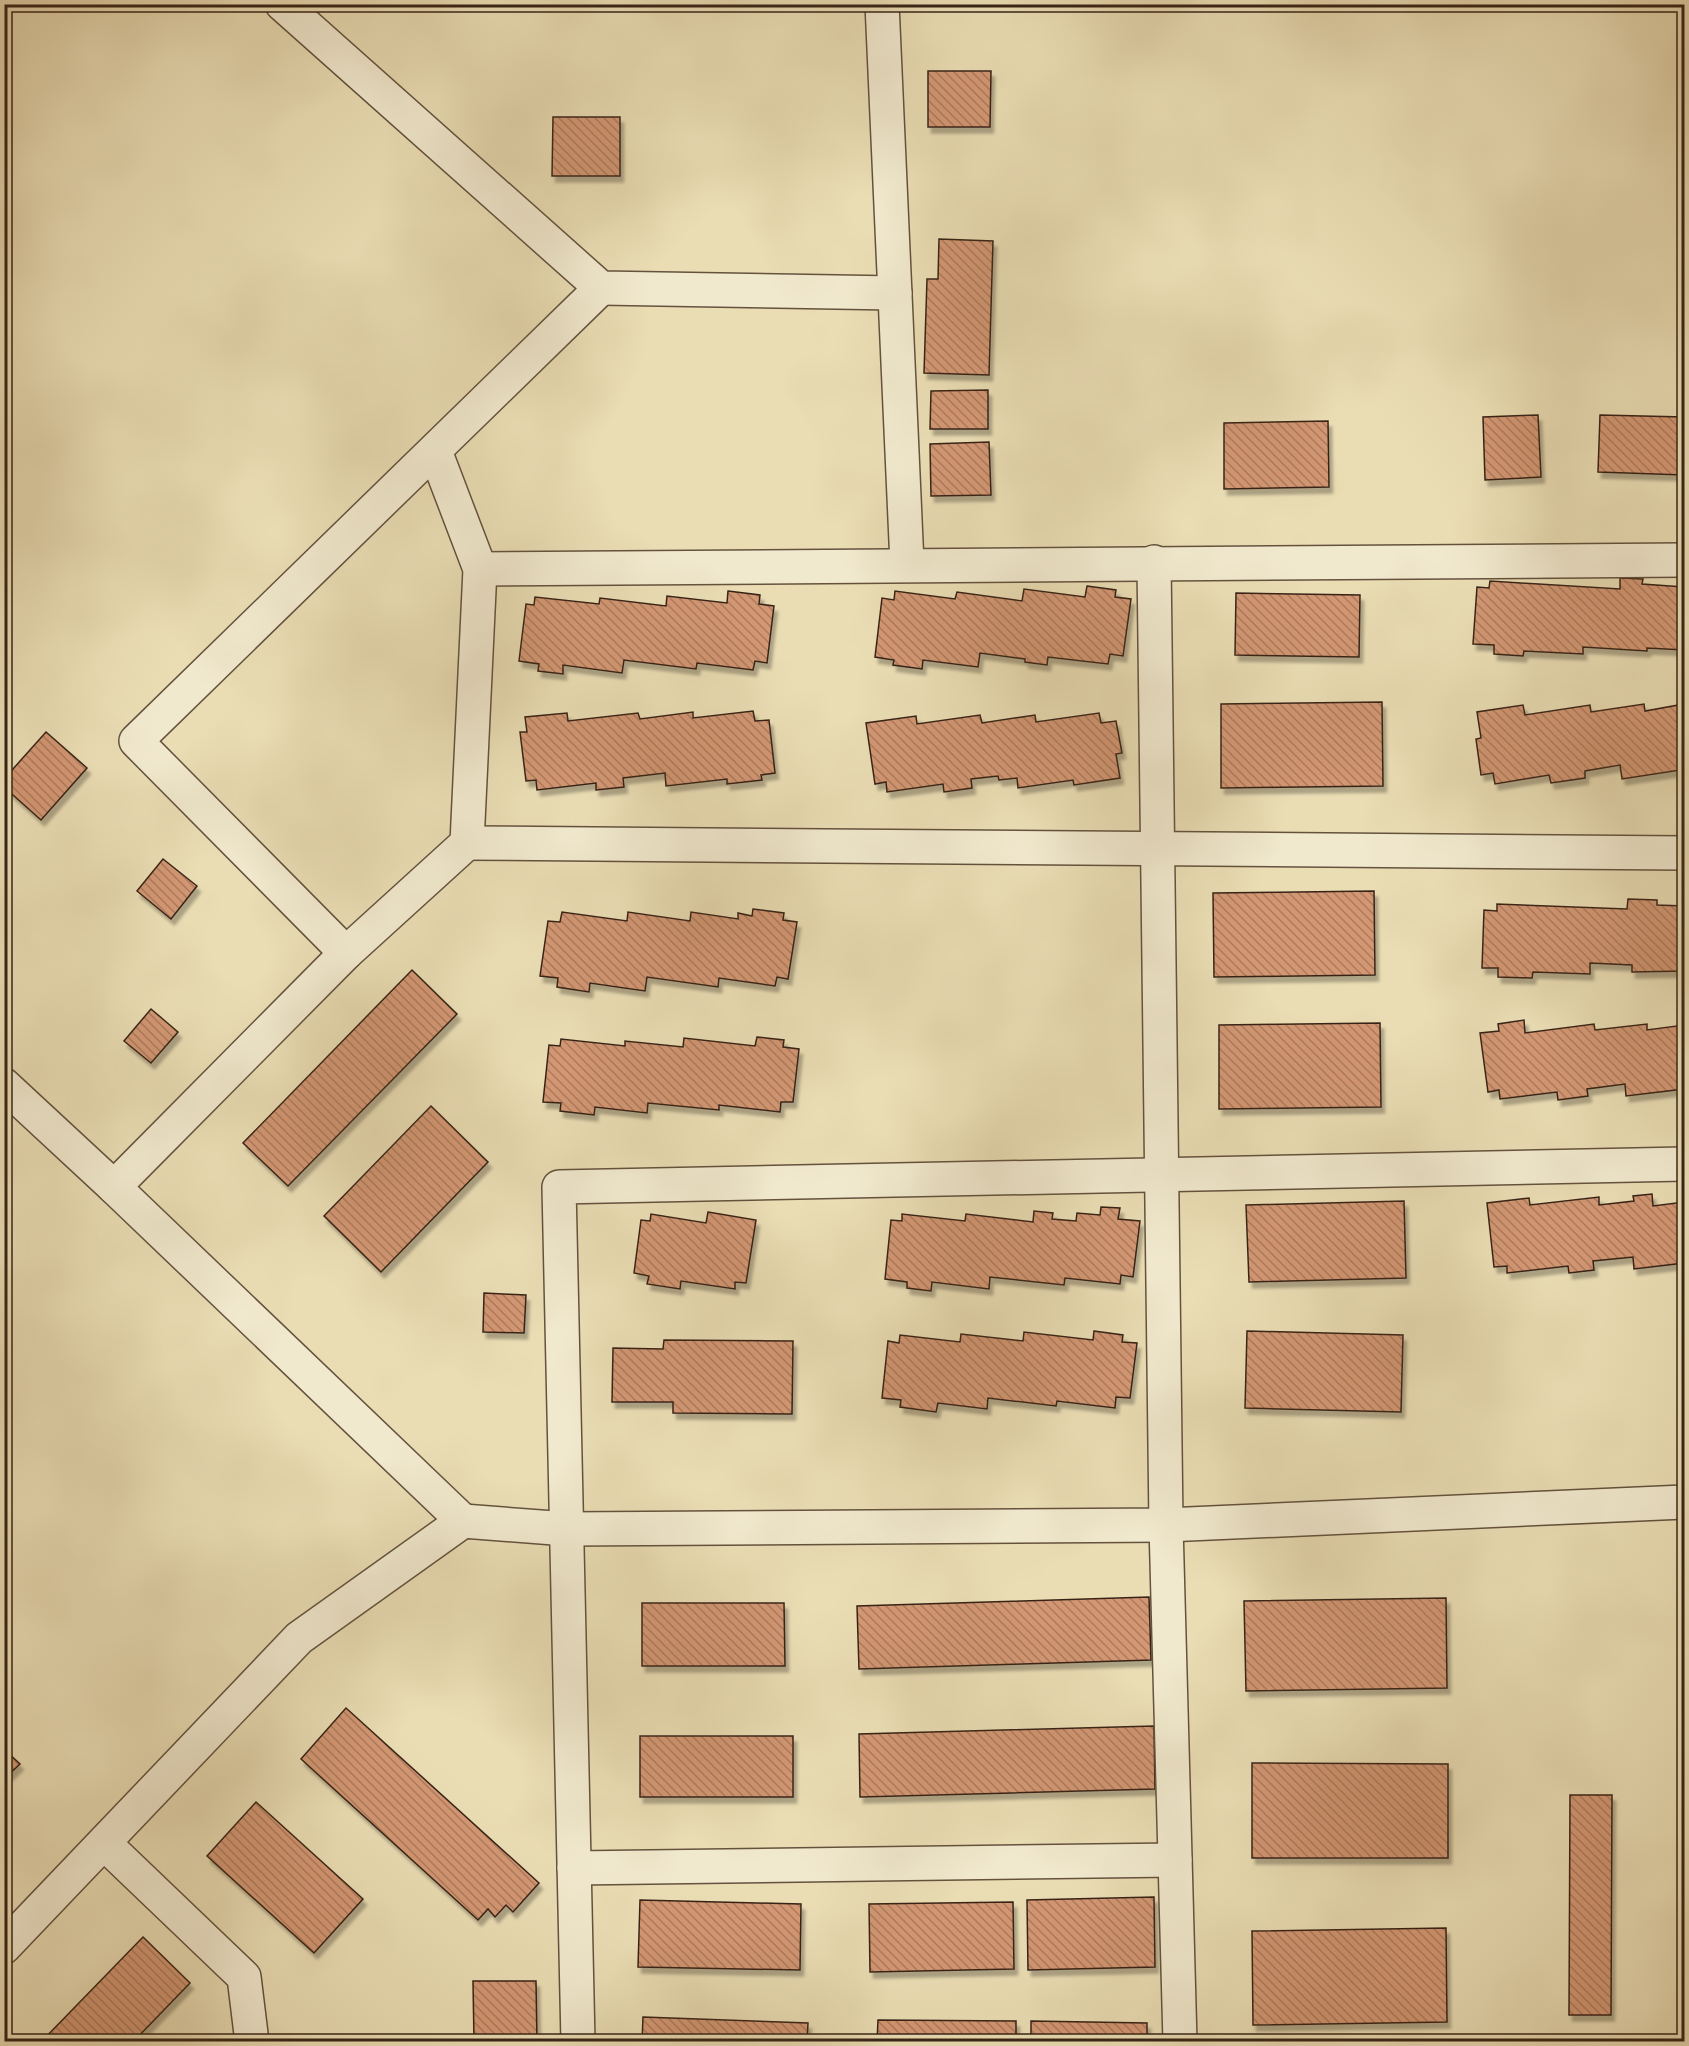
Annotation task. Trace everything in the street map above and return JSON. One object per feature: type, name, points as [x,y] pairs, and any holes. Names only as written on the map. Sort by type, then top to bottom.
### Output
[{"type":"street","points":[[282,4],[601,288],[895,292]]},
{"type":"street","points":[[882,4],[907,564]]},
{"type":"street","points":[[346,954],[136,741],[601,288]]},
{"type":"street","points":[[435,451],[480,569],[467,843]]},
{"type":"street","points":[[480,569],[1155,562],[1684,560]]},
{"type":"street","points":[[1155,562],[1166,1525],[1180,2042]]},
{"type":"street","points":[[114,1187],[346,954],[467,843],[1684,853]]},
{"type":"street","points":[[4,1085],[114,1187],[462,1521],[567,1529],[1166,1525],[1684,1502]]},
{"type":"street","points":[[578,2042],[559,1187],[1684,1164]]},
{"type":"street","points":[[4,1947],[299,1638],[462,1521]]},
{"type":"street","points":[[104,1842],[244,1977],[252,2042]]},
{"type":"street","points":[[574,1868],[1175,1860]]},
{"type":"building","points":[[928,71],[991,71],[990,127],[928,127]]},
{"type":"building","points":[[553,117],[620,117],[620,176],[552,176]]},
{"type":"building","points":[[939,239],[993,241],[989,375],[924,373],[927,279],[938,279]]},
{"type":"building","points":[[988,390],[988,429],[930,429],[931,391]]},
{"type":"building","points":[[1538,415],[1541,477],[1485,480],[1483,417]]},
{"type":"building","points":[[1600,415],[1684,417],[1684,475],[1598,472]]},
{"type":"building","points":[[1328,421],[1329,487],[1224,489],[1224,423]]},
{"type":"building","points":[[989,442],[991,495],[931,496],[930,444]]},
{"type":"building","points":[[1620,578],[1643,579],[1642,584],[1684,587],[1684,650],[1647,648],[1647,651],[1583,647],[1583,654],[1524,651],[1523,656],[1494,654],[1494,645],[1473,644],[1477,587],[1489,588],[1490,581],[1620,589]]},
{"type":"building","points":[[1087,586],[1116,590],[1115,597],[1131,599],[1123,656],[1110,654],[1108,664],[1048,657],[1047,665],[1025,662],[1025,659],[980,653],[978,667],[923,660],[922,669],[893,665],[894,660],[875,657],[882,598],[894,600],[895,591],[955,599],[957,592],[1022,601],[1024,589],[1085,597]]},
{"type":"building","points":[[728,591],[760,595],[759,604],[774,606],[767,663],[755,661],[753,670],[697,663],[696,669],[624,660],[622,673],[563,665],[563,674],[538,671],[539,664],[519,661],[526,604],[534,605],[535,597],[599,604],[600,598],[666,606],[667,596],[727,603]]},
{"type":"building","points":[[1236,593],[1360,595],[1359,657],[1235,655]]},
{"type":"building","points":[[1382,702],[1383,786],[1221,788],[1221,704]]},
{"type":"building","points":[[1644,704],[1645,711],[1684,704],[1684,777],[1680,770],[1622,779],[1620,765],[1585,771],[1585,778],[1551,783],[1549,775],[1495,784],[1493,773],[1481,775],[1476,739],[1481,738],[1477,712],[1523,705],[1525,715],[1590,705],[1591,712]]},
{"type":"building","points":[[753,711],[755,721],[769,720],[775,773],[761,775],[762,780],[727,784],[727,779],[666,786],[665,773],[623,778],[624,787],[596,790],[596,783],[537,790],[536,780],[526,781],[520,732],[527,732],[525,717],[567,713],[568,721],[638,713],[640,719],[693,712],[693,718]]},
{"type":"building","points":[[1099,713],[1101,723],[1116,721],[1122,753],[1116,754],[1120,778],[1074,785],[1073,780],[1018,788],[1017,778],[999,780],[998,776],[971,779],[972,788],[944,792],[943,784],[887,792],[886,782],[875,784],[866,723],[916,716],[917,724],[980,715],[982,723],[1035,715],[1036,722]]},
{"type":"building","points":[[46,732],[87,768],[41,820],[4,787],[4,779]]},
{"type":"building","points":[[163,859],[197,886],[171,919],[137,891]]},
{"type":"building","points":[[1374,891],[1375,975],[1214,977],[1213,893]]},
{"type":"building","points":[[1628,899],[1657,900],[1657,905],[1684,906],[1684,971],[1632,972],[1632,965],[1590,963],[1590,974],[1533,972],[1532,978],[1498,977],[1498,968],[1482,968],[1484,910],[1497,911],[1497,904],[1627,909]]},
{"type":"building","points":[[753,909],[784,913],[783,920],[797,922],[788,979],[777,977],[775,986],[719,978],[718,987],[647,977],[645,991],[590,983],[589,992],[557,987],[558,978],[540,976],[548,921],[560,922],[562,912],[627,921],[628,912],[690,921],[691,912],[738,919],[738,913],[752,916]]},
{"type":"building","points":[[412,970],[457,1014],[288,1186],[243,1143]]},
{"type":"building","points":[[151,1009],[178,1032],[151,1063],[124,1041]]},
{"type":"building","points":[[1524,1020],[1525,1033],[1594,1024],[1595,1030],[1647,1024],[1647,1030],[1684,1025],[1684,1089],[1626,1096],[1625,1084],[1587,1089],[1588,1096],[1558,1100],[1557,1092],[1500,1099],[1499,1090],[1488,1092],[1480,1033],[1499,1031],[1498,1024]]},
{"type":"building","points":[[1380,1023],[1381,1107],[1219,1109],[1219,1025]]},
{"type":"building","points":[[757,1037],[784,1040],[783,1047],[799,1049],[793,1102],[781,1102],[780,1112],[719,1105],[719,1110],[648,1103],[647,1113],[595,1107],[594,1115],[560,1111],[561,1103],[543,1102],[549,1045],[560,1046],[561,1039],[625,1046],[625,1041],[683,1047],[684,1038],[755,1046]]},
{"type":"building","points":[[431,1106],[488,1162],[381,1272],[324,1216]]},
{"type":"building","points":[[1652,1194],[1653,1206],[1684,1202],[1684,1263],[1634,1269],[1633,1257],[1593,1261],[1594,1270],[1569,1273],[1568,1266],[1507,1273],[1507,1266],[1494,1267],[1487,1203],[1529,1198],[1530,1205],[1599,1197],[1599,1205],[1634,1201],[1633,1196]]},
{"type":"building","points":[[1404,1201],[1406,1278],[1249,1282],[1246,1205]]},
{"type":"building","points":[[1101,1207],[1120,1208],[1118,1219],[1140,1221],[1133,1277],[1121,1275],[1120,1284],[1065,1278],[1064,1285],[990,1277],[989,1289],[932,1282],[931,1291],[907,1288],[907,1282],[885,1279],[891,1220],[902,1221],[902,1214],[965,1221],[966,1214],[1033,1222],[1034,1211],[1053,1213],[1052,1219],[1076,1221],[1077,1213],[1100,1215]]},
{"type":"building","points":[[708,1212],[756,1220],[746,1283],[735,1282],[735,1289],[681,1281],[680,1289],[647,1284],[649,1276],[634,1273],[641,1220],[650,1221],[651,1214],[706,1223]]},
{"type":"building","points":[[484,1293],[526,1295],[524,1333],[483,1332]]},
{"type":"building","points":[[1094,1331],[1123,1335],[1122,1342],[1137,1343],[1130,1398],[1116,1397],[1115,1408],[1057,1401],[1056,1406],[988,1398],[987,1409],[938,1403],[936,1412],[900,1407],[901,1400],[882,1398],[888,1341],[899,1343],[900,1335],[960,1342],[961,1334],[1023,1341],[1024,1332],[1093,1340]]},
{"type":"building","points":[[1247,1331],[1403,1335],[1401,1412],[1245,1408]]},
{"type":"building","points":[[664,1340],[793,1341],[792,1414],[673,1413],[673,1402],[612,1402],[613,1348],[663,1349]]},
{"type":"building","points":[[1149,1597],[1151,1660],[859,1669],[857,1606]]},
{"type":"building","points":[[1446,1598],[1447,1688],[1246,1691],[1244,1601]]},
{"type":"building","points":[[1682,1599],[1684,1599],[1684,1717],[1679,1717]]},
{"type":"building","points":[[642,1603],[784,1603],[785,1666],[642,1666]]},
{"type":"building","points":[[346,1708],[539,1883],[513,1912],[506,1905],[495,1917],[488,1909],[478,1920],[301,1759]]},
{"type":"building","points":[[1154,1726],[1155,1789],[860,1797],[859,1734]]},
{"type":"building","points":[[640,1736],[793,1736],[793,1797],[640,1797]]},
{"type":"building","points":[[4,1749],[20,1764],[4,1779]]},
{"type":"building","points":[[1252,1763],[1448,1764],[1448,1858],[1252,1858]]},
{"type":"building","points":[[1570,1795],[1612,1795],[1611,2015],[1569,2015]]},
{"type":"building","points":[[256,1802],[363,1899],[314,1953],[207,1856]]},
{"type":"building","points":[[1154,1897],[1155,1967],[1028,1970],[1027,1900]]},
{"type":"building","points":[[640,1900],[801,1904],[800,1970],[638,1967]]},
{"type":"building","points":[[1013,1902],[1014,1969],[870,1972],[869,1904]]},
{"type":"building","points":[[1446,1928],[1447,2022],[1253,2025],[1252,1931]]},
{"type":"building","points":[[143,1937],[190,1983],[133,2042],[41,2042]]},
{"type":"building","points":[[473,1981],[536,1981],[537,2042],[474,2042]]},
{"type":"building","points":[[643,2017],[808,2023],[807,2042],[642,2042]]},
{"type":"building","points":[[878,2020],[1016,2021],[1016,2042],[877,2042]]},
{"type":"building","points":[[1031,2021],[1147,2023],[1147,2042],[1031,2042]]}]
